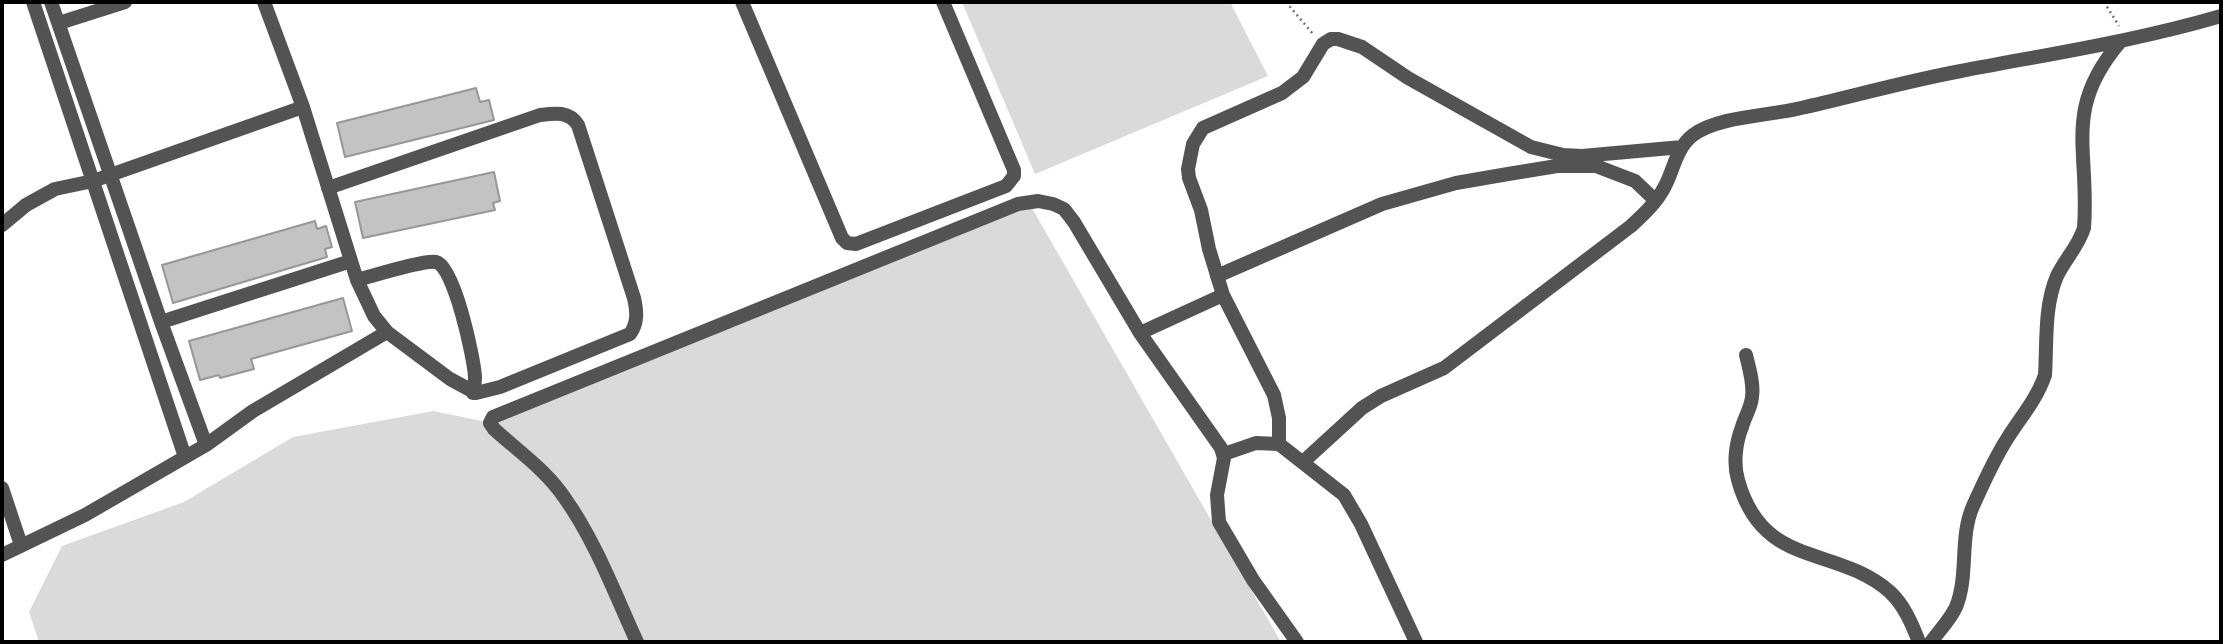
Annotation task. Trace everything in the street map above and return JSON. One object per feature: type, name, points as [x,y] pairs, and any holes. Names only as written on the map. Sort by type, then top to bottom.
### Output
[{"type":"street","points":[[33,2],[185,457]]},
{"type":"street","points":[[51,2],[206,445]]},
{"type":"street","points":[[59,23],[125,2]]},
{"type":"street","points":[[264,2],[303,107],[328,188],[357,280],[374,316],[387,332],[473,393],[510,383],[630,334],[633,330],[636,311],[634,298],[574,119],[564,114],[540,115],[328,188]]},
{"type":"street","points":[[742,2],[842,238],[847,243],[856,244],[1006,186],[1014,176],[1014,170],[943,2]]},
{"type":"street","points":[[1303,462],[1362,408],[1381,396],[1444,368],[1631,226],[1665,187],[1682,147],[1691,136],[1710,127],[1961,71],[2122,41],[2221,16]]},
{"type":"street","points":[[1279,444],[1279,418],[1274,395],[1223,295],[1201,210],[1189,178],[1190,156],[1196,137],[1203,128],[1291,87],[1307,71],[1323,44],[1331,39],[1338,39],[1362,47],[1393,69],[1498,130],[1525,144],[1552,153],[1582,156],[1682,147]]},
{"type":"street","points":[[1931,642],[1956,607],[1964,566],[1966,531],[1972,507],[2001,449],[2028,408],[2045,374],[2048,316],[2053,289],[2063,266],[2080,242],[2084,228],[2082,113],[2102,62],[2122,41]]},
{"type":"street","points":[[2,225],[26,205],[55,190],[111,175],[303,107]]},
{"type":"street","points":[[1217,276],[1382,204],[1456,183],[1557,166],[1596,166],[1635,181],[1656,200]]},
{"type":"street","points":[[637,642],[596,553],[565,497],[545,473],[494,429],[490,423],[493,417],[1018,204],[1038,201],[1064,209],[1074,222],[1140,333],[1224,454],[1217,495],[1219,523],[1228,541],[1297,642]]},
{"type":"street","points":[[161,322],[351,261]]},
{"type":"street","points":[[357,280],[425,263],[435,262],[443,266],[453,287],[470,345],[475,374],[473,393]]},
{"type":"street","points":[[1140,333],[1223,295]]},
{"type":"street","points":[[2,555],[85,514],[206,445],[253,411],[387,332]]},
{"type":"street","points":[[1746,355],[1753,394],[1738,442],[1736,468],[1738,480],[1755,518],[1763,529],[1780,542],[1880,584],[1899,601],[1919,642]]},
{"type":"street","points":[[1224,454],[1256,443],[1279,444],[1336,487],[1361,524],[1416,642]]},
{"type":"street","points":[[2,488],[21,545]]},
{"type":"path","points":[[1286,2],[1323,44]]},
{"type":"path","points":[[2104,2],[2119,26],[2122,41]]},
{"type":"shaded area","points":[[962,2],[1230,2],[1268,76],[1035,174]]},
{"type":"shaded area","points":[[1029,203],[1281,642],[39,642],[29,612],[62,546],[184,502],[293,437],[433,411],[487,422]]},
{"type":"building","points":[[476,88],[480,102],[489,100],[494,120],[345,157],[337,123]]},
{"type":"building","points":[[494,172],[500,201],[493,203],[495,210],[363,238],[355,202]]},
{"type":"building","points":[[315,221],[317,229],[326,226],[332,247],[325,249],[327,257],[173,303],[162,265]]},
{"type":"building","points":[[343,298],[352,331],[251,359],[254,369],[200,380],[189,341]]}]
